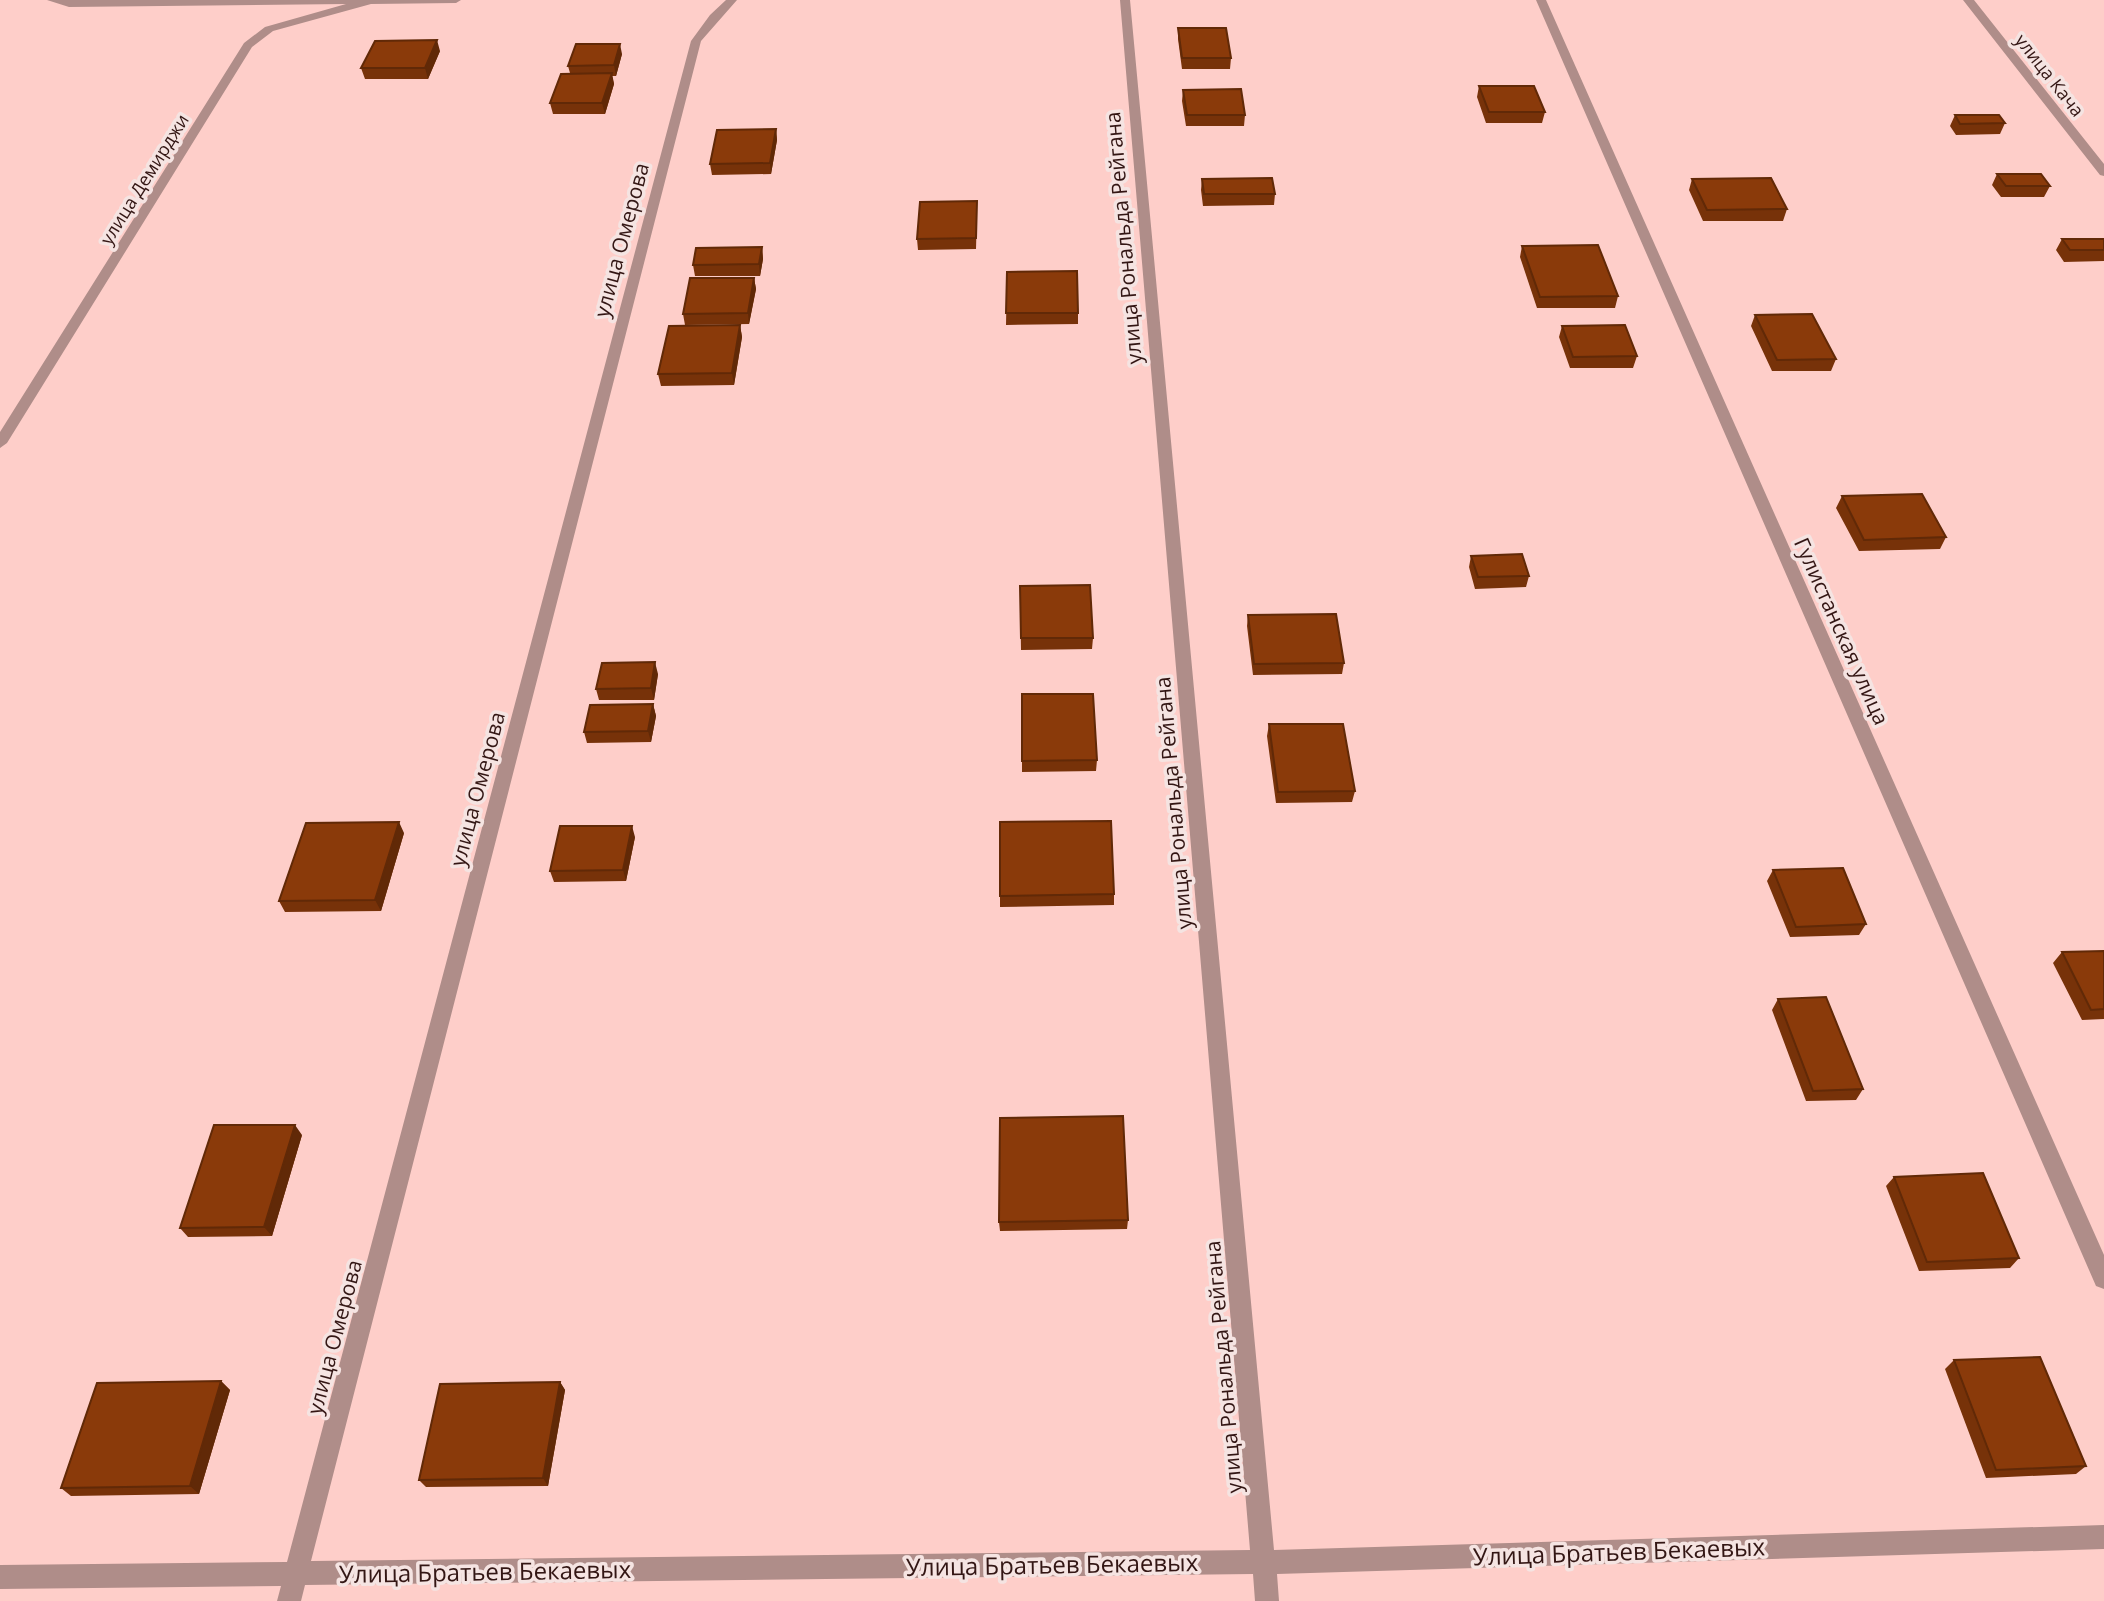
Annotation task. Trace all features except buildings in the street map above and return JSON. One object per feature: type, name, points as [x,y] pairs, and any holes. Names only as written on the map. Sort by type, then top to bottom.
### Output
[{"type":"street","points":[[52,0],[456,0]]},
{"type":"street","name":"улица Омерова","points":[[289,1601],[696,41],[733,0]]},
{"type":"street","name":"улица Рональда Рейгана","points":[[1125,0],[1267,1601]]},
{"type":"street","name":"Гулистанская улица","points":[[1541,0],[2104,1279]]},
{"type":"street","name":"улица Кача","points":[[1968,0],[2104,173]]},
{"type":"street","name":"улица Демирджи","points":[[0,443],[248,45],[270,29],[370,1]]},
{"type":"street","name":"Улица Братьев Бекаевых","points":[[0,1577],[1264,1562],[2104,1537]]}]
